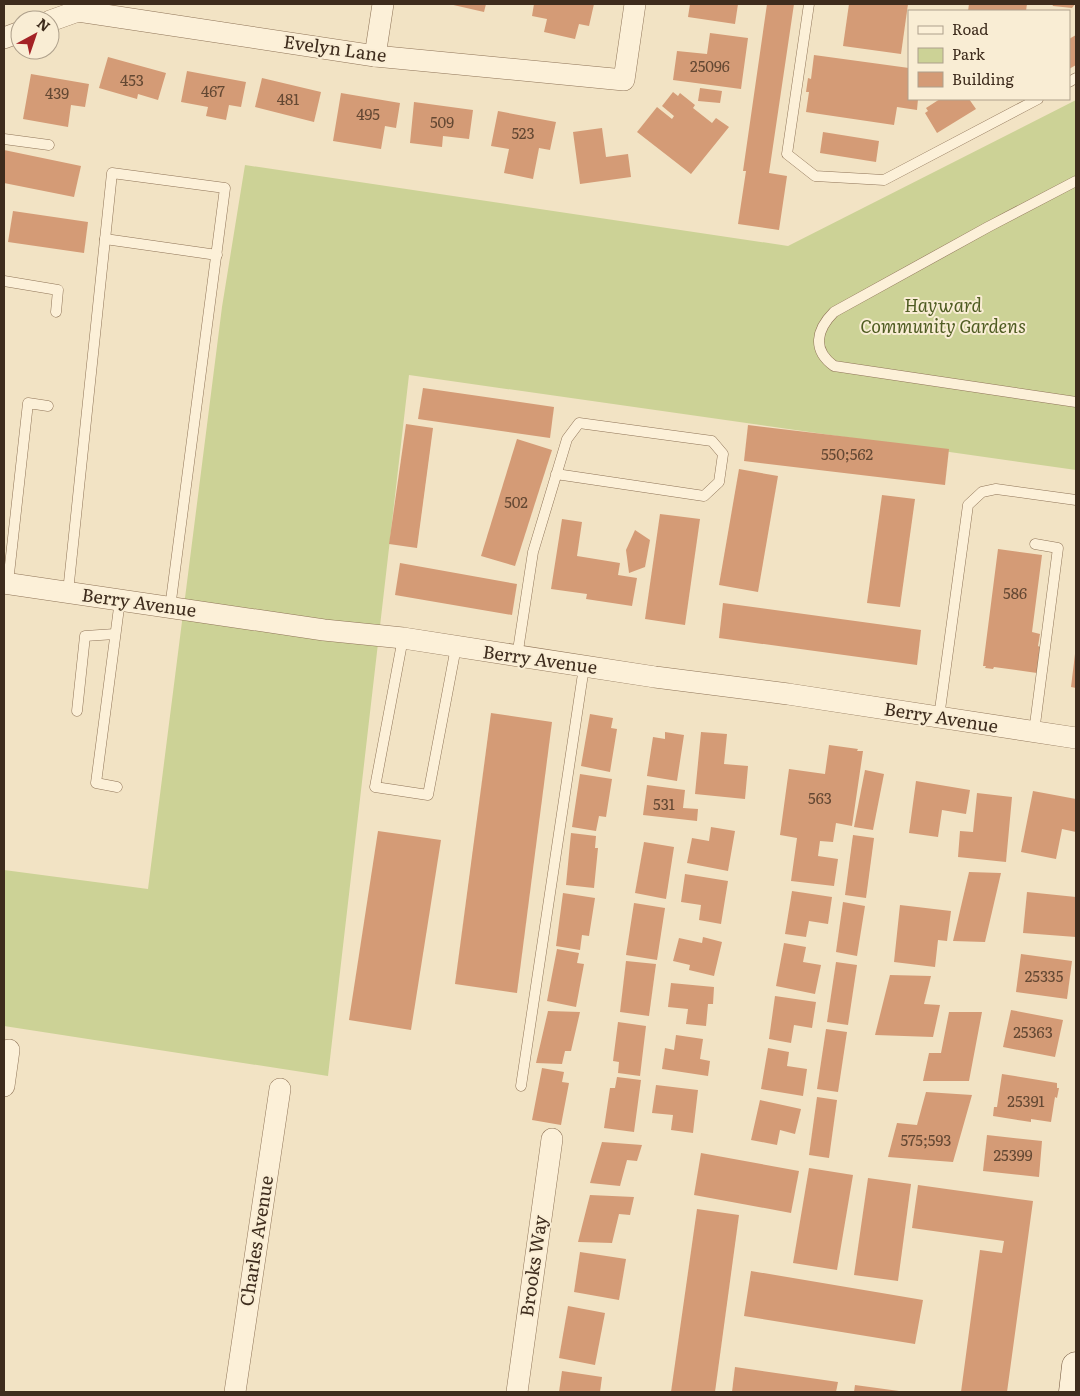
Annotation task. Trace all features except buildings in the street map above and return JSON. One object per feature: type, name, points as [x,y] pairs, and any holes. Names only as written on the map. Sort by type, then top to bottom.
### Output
[{"type":"street","points":[[375,56],[383,4]]},
{"type":"street","name":"Evelyn Lane","points":[[60,17],[78,11],[375,56],[624,80],[636,4]]},
{"type":"street","name":"Berry Avenue","points":[[6,583],[324,630],[403,638],[456,648],[788,694],[1076,738]]},
{"type":"street","points":[[4,1086],[9,1050]]},
{"type":"street","name":"Charles Avenue","points":[[234,1392],[280,1089]]},
{"type":"street","name":"Brooks Way","points":[[517,1392],[552,1139]]},
{"type":"street","points":[[1073,1392],[1076,1366]]},
{"type":"lane","points":[[809,4],[787,154],[815,176],[884,180],[1036,100]]},
{"type":"lane","points":[[4,139],[49,145]]},
{"type":"lane","points":[[68,592],[112,173],[225,188],[170,608]]},
{"type":"lane","points":[[1076,181],[834,312],[823,325],[818,340],[823,355],[834,366],[1076,402]]},
{"type":"lane","points":[[105,239],[217,255]]},
{"type":"lane","points":[[4,281],[58,290],[56,312]]},
{"type":"lane","points":[[6,583],[28,402],[48,406]]},
{"type":"lane","points":[[517,657],[533,552],[556,474],[567,439],[578,423],[712,441],[723,454],[720,482],[704,496],[556,474]]},
{"type":"lane","points":[[939,717],[968,505],[982,492],[996,489],[1076,500]]},
{"type":"lane","points":[[1034,732],[1058,548],[1035,544]]},
{"type":"lane","points":[[117,787],[96,783],[120,600]]},
{"type":"lane","points":[[78,711],[85,636],[115,634]]},
{"type":"lane","points":[[403,638],[375,787],[428,795],[456,648]]},
{"type":"lane","points":[[521,1086],[584,667]]},
{"type":"green space","name":"Hayward Community Gardens","points":[[1076,100],[1076,470],[409,375],[328,1076],[4,1026],[4,870],[148,889],[222,307],[245,165],[788,246]]}]
